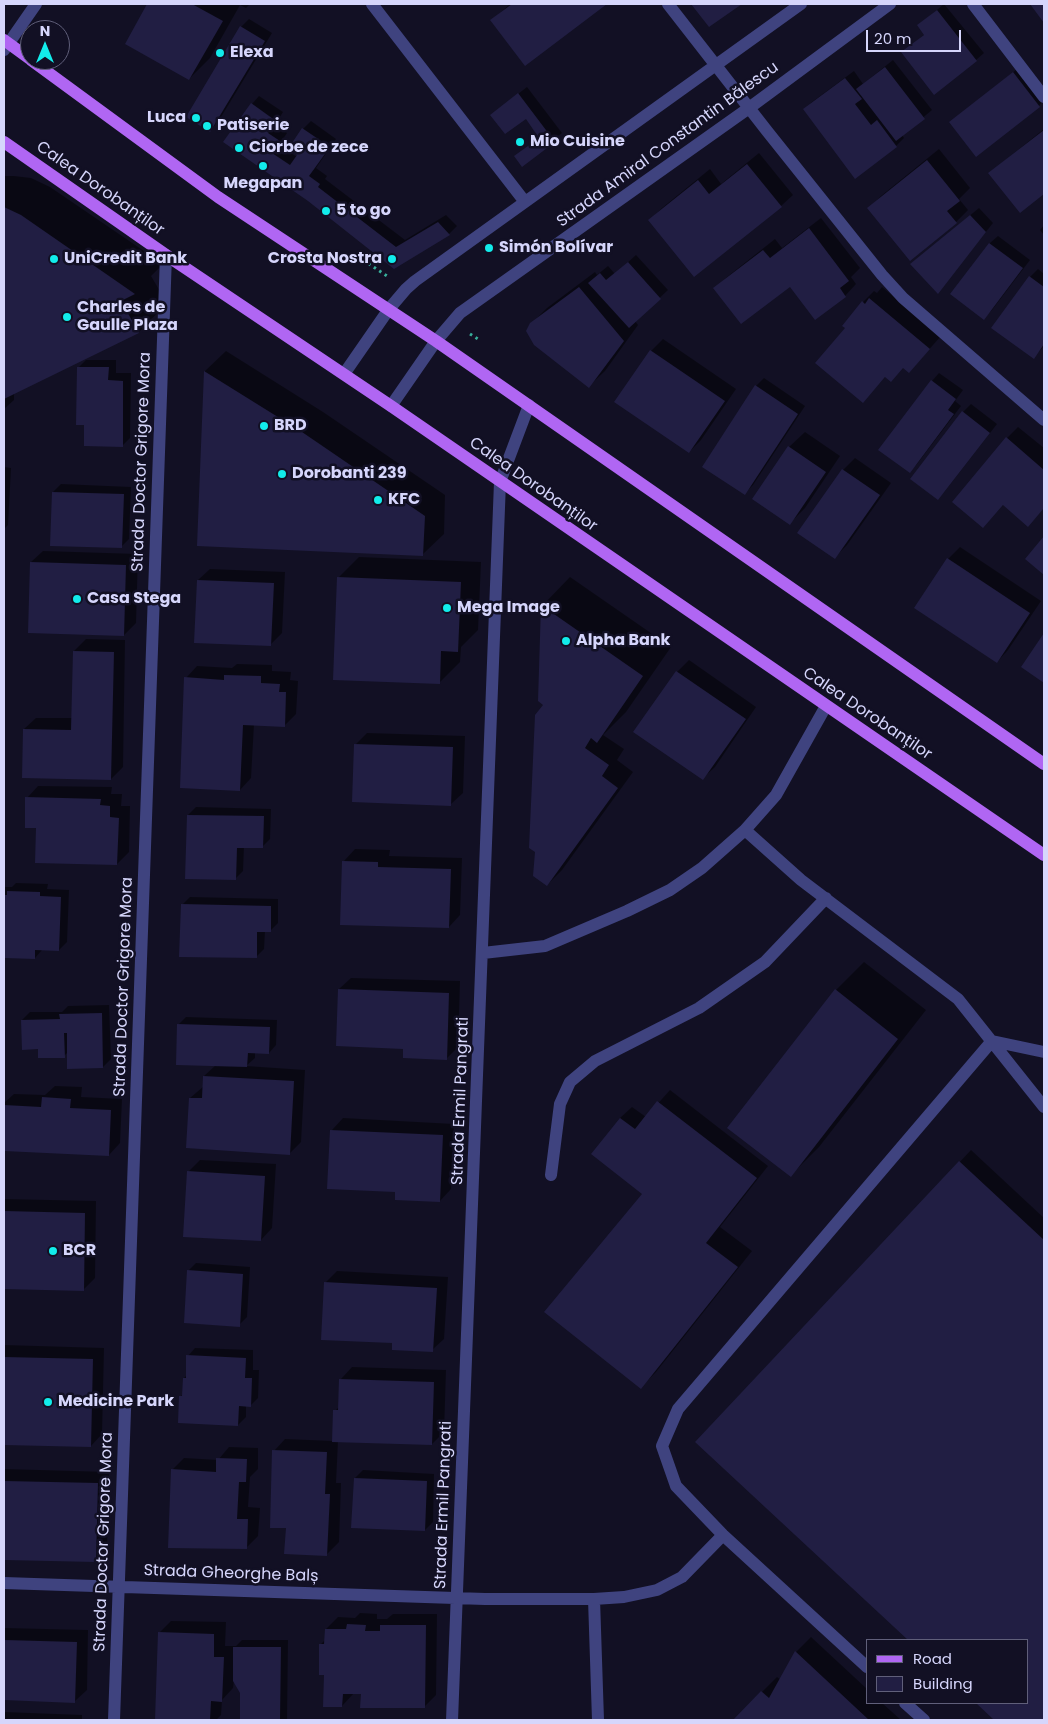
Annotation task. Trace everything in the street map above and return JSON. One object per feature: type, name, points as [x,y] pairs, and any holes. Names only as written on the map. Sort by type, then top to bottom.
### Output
[{"type":"main road","points":[[5,45],[20,54]]},
{"type":"main road","points":[[45,70],[218,197],[436,341],[1044,764]]},
{"type":"main road","name":"Calea Dorobanților","points":[[4,142],[166,255],[391,406],[1044,855]]},
{"type":"street","points":[[5,45],[36,4]]},
{"type":"street","points":[[372,4],[525,202]]},
{"type":"street","points":[[668,4],[748,108],[882,275],[904,298],[1044,420]]},
{"type":"street","points":[[344,374],[389,309],[415,281],[801,4]]},
{"type":"street","name":"Strada Amiral Constantin Bălescu","points":[[391,406],[436,341],[460,313],[748,108],[890,4]]},
{"type":"street","points":[[973,4],[1044,97]]},
{"type":"street","name":"Strada Doctor Grigore Mora","points":[[114,1720],[166,255]]},
{"type":"street","name":"Strada Ermil Pangrati","points":[[452,1720],[500,482],[529,405]]},
{"type":"street","points":[[483,953],[545,946],[627,911],[670,890],[702,868],[745,830],[776,795],[826,706]]},
{"type":"street","points":[[745,830],[801,880],[958,999],[1044,1107]]},
{"type":"street","points":[[551,1175],[560,1104],[570,1082],[595,1061],[698,1008],[765,962],[826,898]]},
{"type":"street","points":[[992,1041],[1044,1052]]},
{"type":"street","points":[[866,1666],[723,1534],[676,1486],[662,1446],[678,1409],[992,1041]]},
{"type":"street","name":"Strada Gheorghe Balș","points":[[4,1583],[457,1598],[594,1599],[624,1597],[657,1590],[682,1576],[723,1534]]},
{"type":"street","points":[[594,1599],[598,1720]]},
{"type":"street","points":[[906,1704],[924,1720]]},
{"type":"building","points":[[147,4],[192,4],[223,21],[189,80],[125,44]]},
{"type":"building","points":[[512,4],[607,4],[525,66],[490,20]]},
{"type":"building","points":[[691,4],[742,4],[709,27]]},
{"type":"building","points":[[1030,4],[1044,4],[1044,23]]},
{"type":"building","points":[[937,10],[977,61],[934,95],[901,52],[924,35],[917,25]]},
{"type":"building","points":[[240,26],[265,41],[210,132],[186,117]]},
{"type":"building","points":[[885,67],[925,119],[896,141],[856,89]]},
{"type":"building","points":[[1013,72],[1040,107],[976,157],[949,122]]},
{"type":"building","points":[[845,78],[862,99],[855,104],[871,125],[877,120],[897,147],[855,179],[803,109]]},
{"type":"building","points":[[518,93],[555,142],[522,167],[514,156],[539,138],[526,119],[505,134],[490,115]]},
{"type":"building","points":[[251,103],[276,121],[268,133],[280,141],[272,153],[290,165],[297,155],[288,149],[302,128],[330,147],[309,176],[320,184],[318,187],[396,247],[438,222],[450,235],[394,269],[308,201],[223,142]]},
{"type":"building","points":[[1044,130],[1044,194],[1020,213],[988,173]]},
{"type":"building","points":[[927,160],[960,201],[947,211],[957,223],[910,261],[867,208]]},
{"type":"building","points":[[747,164],[782,207],[694,277],[648,220],[698,180],[709,194]]},
{"type":"building","name":"Charles de Gaulle Plaza","points":[[4,207],[21,215],[135,294],[121,301],[139,333],[4,399]]},
{"type":"building","points":[[970,215],[986,232],[938,294],[910,264]]},
{"type":"building","points":[[809,228],[849,281],[840,288],[846,297],[815,320],[790,287],[741,324],[713,288],[763,250],[770,258]]},
{"type":"building","points":[[989,243],[1023,268],[984,320],[950,294]]},
{"type":"building","points":[[628,262],[661,299],[629,328],[588,283],[600,273],[606,280]]},
{"type":"building","points":[[1029,276],[1044,287],[1044,344],[1034,359],[991,328]]},
{"type":"building","points":[[579,287],[624,341],[589,388],[534,345],[526,331],[530,323]]},
{"type":"building","points":[[869,298],[930,349],[909,373],[903,368],[891,382],[885,377],[863,403],[815,363],[845,328],[842,326],[862,301],[865,304]]},
{"type":"building","points":[[650,350],[725,401],[689,453],[614,402]]},
{"type":"building","points":[[77,367],[109,367],[108,380],[123,381],[123,447],[84,446],[84,425],[76,425]]},
{"type":"building","name":"Dorobanti 239","points":[[204,371],[302,432],[425,516],[423,556],[197,546]]},
{"type":"building","points":[[931,380],[956,399],[948,410],[954,414],[910,473],[878,450]]},
{"type":"building","points":[[755,385],[798,414],[745,495],[702,467]]},
{"type":"building","points":[[962,411],[990,433],[938,500],[910,479]]},
{"type":"building","points":[[1006,437],[1044,470],[1044,508],[1028,527],[1003,505],[983,528],[952,502]]},
{"type":"building","points":[[788,446],[826,472],[790,525],[752,499]]},
{"type":"building","points":[[842,469],[880,495],[835,559],[797,533]]},
{"type":"building","points":[[52,492],[124,494],[122,548],[50,546]]},
{"type":"building","points":[[1044,536],[1044,575],[1025,559]]},
{"type":"building","points":[[947,558],[1030,613],[997,663],[914,608]]},
{"type":"building","name":"Casa Stega","points":[[30,562],[126,565],[124,636],[28,633]]},
{"type":"building","points":[[337,577],[461,582],[458,652],[441,651],[440,684],[333,680]]},
{"type":"building","points":[[197,580],[274,583],[271,646],[194,643]]},
{"type":"building","points":[[541,605],[643,676],[597,743],[591,738],[585,748],[609,765],[602,776],[618,788],[547,886],[533,876],[535,852],[529,848],[535,715],[543,705],[538,701]]},
{"type":"building","points":[[1044,633],[1044,683],[1021,667]]},
{"type":"building","points":[[73,651],[114,652],[111,780],[22,778],[23,729],[71,730]]},
{"type":"building","points":[[676,671],[746,719],[703,780],[633,732]]},
{"type":"building","points":[[224,675],[261,676],[261,683],[280,684],[279,692],[286,692],[285,727],[243,725],[240,791],[180,788],[184,677],[224,680]]},
{"type":"building","points":[[354,744],[453,747],[451,806],[352,802]]},
{"type":"building","points":[[25,797],[101,799],[100,805],[110,806],[110,817],[119,818],[117,865],[35,863],[36,828],[25,828]]},
{"type":"building","points":[[187,815],[264,816],[263,848],[237,848],[236,880],[185,879]]},
{"type":"building","points":[[342,861],[378,862],[378,867],[451,869],[449,928],[340,925]]},
{"type":"building","points":[[7,891],[40,892],[40,896],[61,897],[59,951],[35,950],[35,959],[5,958],[4,895],[7,895]]},
{"type":"building","points":[[181,904],[271,906],[271,932],[257,932],[257,958],[179,957]]},
{"type":"building","points":[[338,989],[449,993],[447,1060],[403,1058],[403,1049],[336,1046]]},
{"type":"building","points":[[835,989],[898,1039],[791,1177],[727,1128]]},
{"type":"building","points":[[102,1013],[103,1068],[67,1069],[67,1033],[64,1033],[65,1058],[38,1058],[38,1049],[22,1050],[21,1020],[60,1019],[59,1014]]},
{"type":"building","points":[[177,1024],[270,1027],[269,1054],[248,1053],[247,1067],[176,1065]]},
{"type":"building","points":[[203,1076],[294,1081],[290,1155],[186,1148],[189,1098],[202,1098]]},
{"type":"building","points":[[42,1097],[71,1099],[70,1108],[111,1110],[109,1156],[4,1151],[4,1105],[41,1107]]},
{"type":"building","points":[[657,1101],[757,1178],[706,1243],[738,1267],[641,1389],[544,1312],[642,1194],[591,1154],[620,1118],[635,1129]]},
{"type":"building","points":[[330,1130],[443,1135],[440,1202],[395,1200],[395,1192],[327,1189]]},
{"type":"building","points":[[959,1161],[1044,1240],[1044,1720],[994,1720],[977,1704],[1028,1704],[1028,1639],[907,1639],[695,1442]]},
{"type":"building","points":[[187,1171],[265,1176],[261,1241],[183,1237]]},
{"type":"building","points":[[4,1211],[85,1213],[84,1291],[4,1289]]},
{"type":"building","points":[[187,1270],[243,1274],[240,1327],[184,1323]]},
{"type":"building","points":[[324,1282],[437,1288],[433,1352],[392,1350],[392,1343],[321,1340]]},
{"type":"building","points":[[186,1355],[246,1358],[245,1378],[252,1378],[251,1407],[239,1406],[238,1426],[178,1423],[179,1396],[182,1396],[183,1378],[186,1378]]},
{"type":"building","name":"Medicine Park","points":[[4,1357],[93,1359],[91,1447],[4,1445]]},
{"type":"building","points":[[339,1379],[434,1382],[432,1445],[332,1442],[333,1410],[338,1410]]},
{"type":"building","points":[[272,1450],[327,1452],[325,1494],[330,1494],[327,1556],[284,1554],[286,1528],[270,1528]]},
{"type":"building","points":[[216,1458],[247,1459],[246,1482],[239,1482],[237,1519],[248,1519],[247,1549],[168,1548],[171,1469],[216,1472]]},
{"type":"building","points":[[354,1478],[427,1481],[425,1531],[351,1528]]},
{"type":"building","points":[[4,1481],[98,1483],[96,1562],[4,1560]]},
{"type":"building","points":[[347,1624],[366,1625],[365,1631],[380,1631],[380,1625],[426,1625],[425,1708],[360,1708],[361,1694],[343,1694],[342,1707],[323,1707],[324,1675],[319,1675],[319,1644],[324,1644],[325,1629],[346,1629]]},
{"type":"building","points":[[158,1632],[214,1634],[214,1657],[224,1657],[222,1702],[211,1701],[210,1720],[155,1720]]},
{"type":"building","points":[[4,1640],[77,1642],[75,1703],[4,1700]]},
{"type":"building","points":[[233,1647],[281,1647],[280,1720],[240,1720],[240,1693],[233,1681]]},
{"type":"building","points":[[795,1651],[869,1720],[733,1720],[761,1691],[769,1698]]},
{"type":"place","name":"Elexa","points":[[220,53]]},
{"type":"place","name":"Luca","points":[[196,118]]},
{"type":"place","name":"Patiserie","points":[[207,126]]},
{"type":"place","name":"Mio Cuisine","points":[[520,142]]},
{"type":"place","name":"Ciorbe de zece","points":[[239,148]]},
{"type":"place","name":"Megapan","points":[[263,166]]},
{"type":"place","name":"5 to go","points":[[326,211]]},
{"type":"place","name":"Simón Bolívar","points":[[489,248]]},
{"type":"place","name":"UniCredit Bank","points":[[54,259]]},
{"type":"place","name":"Crosta Nostra","points":[[392,259]]},
{"type":"place","name":"Charles de Gaulle Plaza","points":[[67,317]]},
{"type":"place","name":"BRD","points":[[264,426]]},
{"type":"place","name":"Dorobanti 239","points":[[282,474]]},
{"type":"place","name":"KFC","points":[[378,500]]},
{"type":"place","name":"Casa Stega","points":[[77,599]]},
{"type":"place","name":"Mega Image","points":[[447,608]]},
{"type":"place","name":"Alpha Bank","points":[[566,641]]},
{"type":"place","name":"BCR","points":[[53,1251]]},
{"type":"place","name":"Medicine Park","points":[[48,1402]]}]
